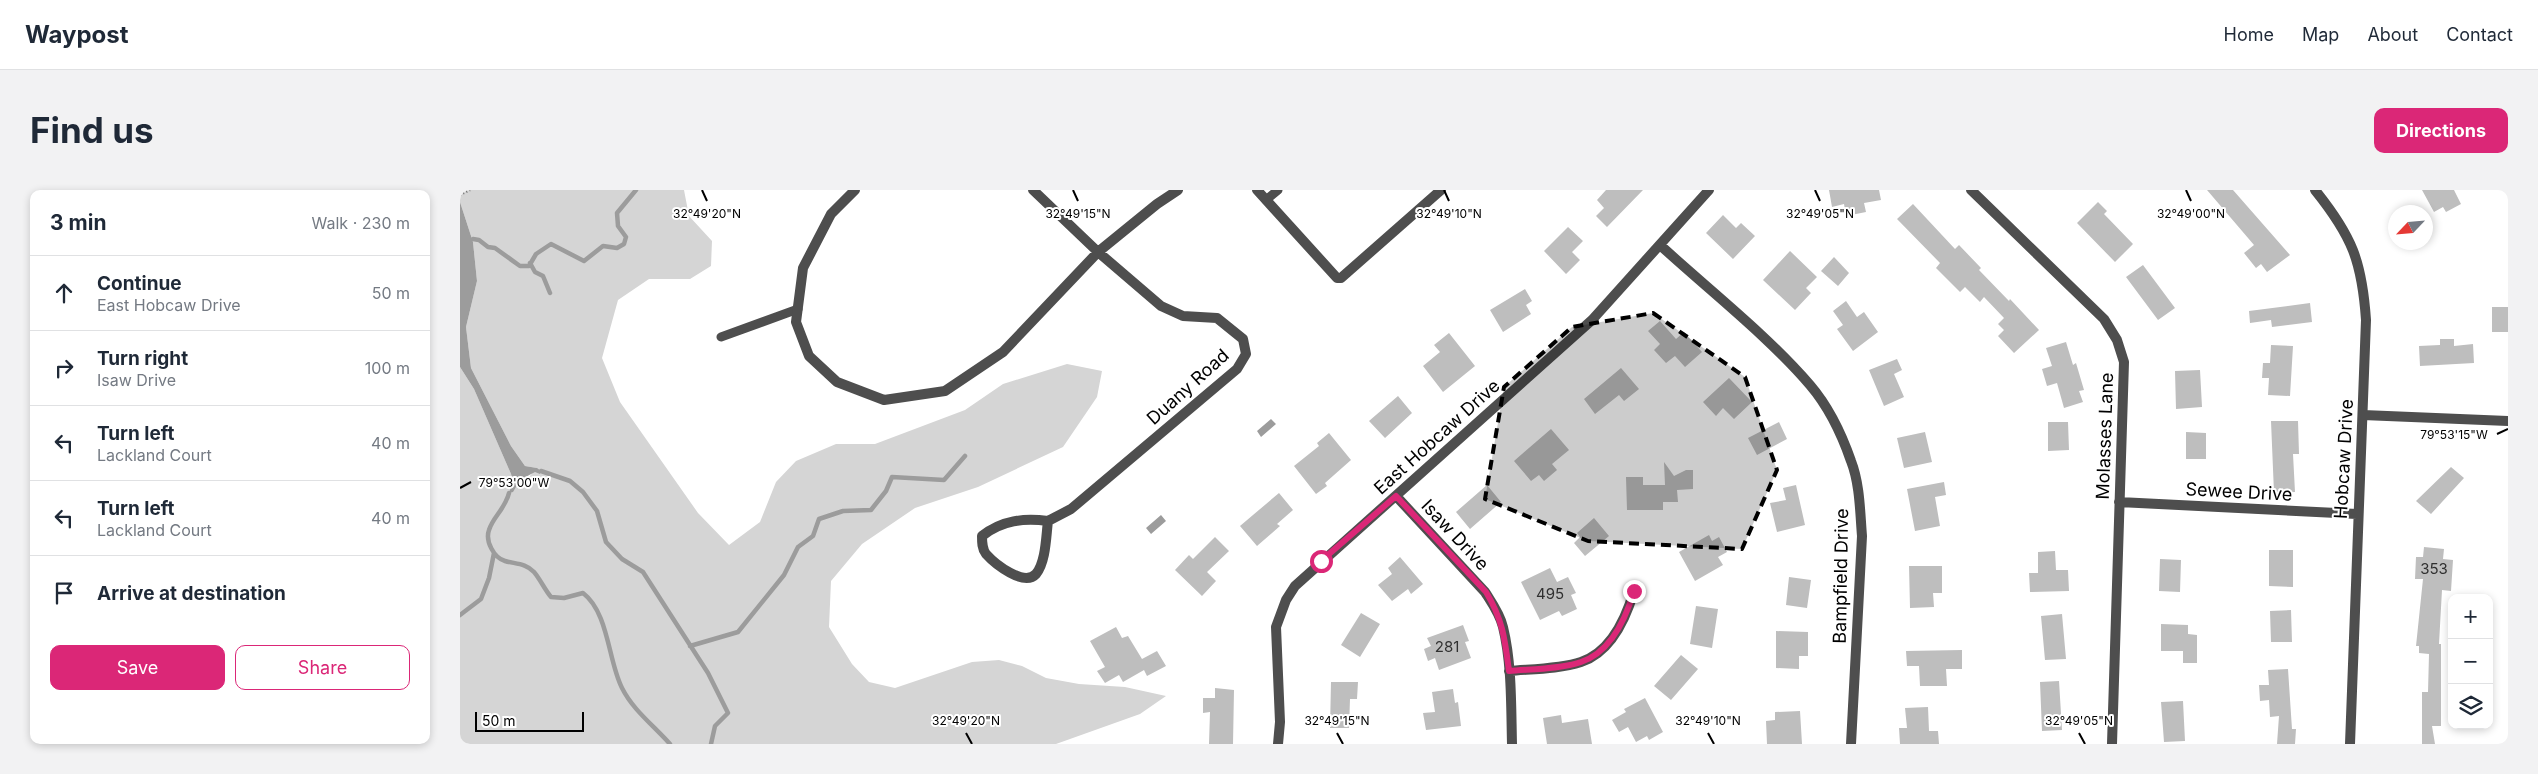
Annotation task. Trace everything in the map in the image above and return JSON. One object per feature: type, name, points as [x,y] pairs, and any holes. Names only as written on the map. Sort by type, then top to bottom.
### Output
[{"type":"street","points":[[855,190],[831,214],[803,268],[796,322],[809,356],[837,382],[884,400],[945,390],[1003,352],[1098,252],[1157,204],[1178,190]]},
{"type":"street","name":"Duany Road","points":[[1033,190],[1098,252],[1161,306],[1183,316],[1217,318],[1243,339],[1246,354],[1238,369],[1079,503],[1048,521]]},
{"type":"street","points":[[1257,190],[1333,276],[1341,278],[1441,190]]},
{"type":"street","name":"East Hobcaw Drive","points":[[1278,744],[1280,722],[1276,627],[1286,600],[1295,586],[1592,320],[1709,190]]},
{"type":"street","name":"Molasses Lane","points":[[1971,190],[2104,320],[2117,340],[2124,362],[2125,396],[2119,502],[2112,744]]},
{"type":"street","name":"Hobcaw Drive","points":[[2315,190],[2340,222],[2351,242],[2364,287],[2366,320],[2350,744]]},
{"type":"street","name":"Bampfield Drive","points":[[1660,245],[1780,354],[1810,386],[1834,422],[1852,463],[1860,504],[1862,536],[1851,744]]},
{"type":"street","points":[[2363,415],[2508,421]]},
{"type":"street","name":"Isaw Drive","points":[[1396,496],[1486,592],[1497,610],[1503,627],[1509,671],[1512,744]]},
{"type":"street","name":"Sewee Drive","points":[[2119,502],[2358,514]]},
{"type":"street","points":[[1027,519],[1048,521],[1041,564],[1035,575],[1026,579],[1016,577],[986,554],[982,545],[982,536],[993,527],[1027,519]]},
{"type":"street","points":[[1509,671],[1580,663],[1591,658],[1614,636],[1622,624],[1634,591]]},
{"type":"lane","points":[[1266,200],[1278,190]]},
{"type":"lane","points":[[721,338],[798,309]]},
{"type":"path","points":[[460,194],[470,190]]},
{"type":"highlighted area","points":[[1653,313],[1745,377],[1777,470],[1742,549],[1588,541],[1485,499],[1504,387],[1572,327]]},
{"type":"shaded area","points":[[460,190],[684,190],[689,216],[712,241],[711,266],[690,279],[649,279],[618,300],[602,358],[620,402],[698,513],[729,545],[760,522],[776,482],[796,461],[836,444],[875,444],[965,410],[1003,384],[1067,364],[1102,371],[1097,397],[1063,447],[978,487],[915,508],[862,544],[831,581],[829,627],[852,664],[869,682],[895,688],[972,662],[999,660],[1022,666],[1046,678],[1079,684],[1125,687],[1166,696],[1140,714],[1056,744],[460,744],[460,367],[474,389],[511,474],[513,481],[510,488],[529,477],[537,468],[525,466],[511,446],[471,368],[466,327],[477,281],[473,242],[460,202]]},
{"type":"shaded area","points":[[460,202],[473,242],[477,281],[466,327],[471,368],[511,446],[525,466],[537,468],[541,471],[540,474],[535,472],[520,480],[513,492],[509,493],[513,481],[511,474],[474,389],[460,367]]},
{"type":"shaded area","points":[[1271,419],[1276,424],[1261,437],[1257,431]]},
{"type":"shaded area","points":[[1161,515],[1166,521],[1151,534],[1146,528]]},
{"type":"building","points":[[1606,190],[1643,190],[1607,227],[1596,216],[1604,208],[1597,200]]},
{"type":"building","points":[[1829,190],[1879,190],[1881,200],[1864,203],[1866,212],[1846,216],[1844,204],[1832,207]]},
{"type":"building","points":[[2207,190],[2233,190],[2290,255],[2267,272],[2261,264],[2256,268],[2244,253],[2254,245]]},
{"type":"building","points":[[2422,190],[2454,190],[2461,204],[2446,212],[2443,207],[2434,212],[2433,205],[2430,205]]},
{"type":"building","points":[[2098,202],[2107,211],[2104,214],[2133,244],[2115,262],[2077,223]]},
{"type":"building","points":[[1913,204],[1955,249],[1959,245],[1981,268],[1979,270],[2039,330],[2014,353],[1998,336],[2004,330],[1998,324],[2004,318],[1984,297],[1980,302],[1965,287],[1960,292],[1936,268],[1940,263],[1897,219]]},
{"type":"building","points":[[1723,215],[1736,228],[1741,223],[1755,236],[1733,259],[1706,233]]},
{"type":"building","points":[[1568,227],[1583,241],[1572,252],[1580,260],[1566,274],[1544,251]]},
{"type":"building","points":[[1790,251],[1817,277],[1806,288],[1811,293],[1795,310],[1763,280]]},
{"type":"building","points":[[1834,257],[1849,273],[1838,286],[1821,271]]},
{"type":"building","points":[[2143,265],[2175,308],[2158,320],[2126,277]]},
{"type":"building","points":[[1525,289],[1532,301],[1526,305],[1531,314],[1503,332],[1490,310]]},
{"type":"building","points":[[1846,301],[1857,317],[1864,312],[1878,332],[1853,351],[1837,329],[1843,325],[1833,311]]},
{"type":"building","points":[[2310,303],[2312,322],[2272,327],[2271,320],[2250,323],[2249,311]]},
{"type":"building","points":[[2492,307],[2508,307],[2508,332],[2492,332]]},
{"type":"building","points":[[1660,321],[1676,339],[1684,332],[1702,352],[1685,367],[1675,356],[1666,363],[1654,350],[1660,344],[1648,331]]},
{"type":"building","points":[[1449,333],[1475,366],[1443,392],[1423,366],[1440,352],[1434,345]]},
{"type":"building","points":[[2440,339],[2454,339],[2454,346],[2473,344],[2474,363],[2420,366],[2419,346],[2440,345]]},
{"type":"building","points":[[2066,342],[2073,365],[2076,363],[2084,390],[2079,391],[2083,402],[2064,408],[2057,383],[2047,386],[2042,369],[2052,366],[2046,348]]},
{"type":"building","points":[[2271,345],[2293,346],[2290,396],[2268,395],[2269,378],[2262,378],[2263,363],[2270,363]]},
{"type":"building","points":[[1897,359],[1902,370],[1894,374],[1904,397],[1884,406],[1869,370]]},
{"type":"building","points":[[1621,368],[1639,389],[1624,401],[1619,395],[1595,414],[1584,399]]},
{"type":"building","points":[[2200,370],[2202,407],[2176,409],[2175,371]]},
{"type":"building","points":[[1729,378],[1752,402],[1734,419],[1723,408],[1716,416],[1703,402]]},
{"type":"building","points":[[1398,396],[1412,413],[1385,438],[1369,421]]},
{"type":"building","points":[[2271,421],[2298,421],[2299,454],[2293,454],[2295,492],[2274,493]]},
{"type":"building","points":[[1779,422],[1787,439],[1757,455],[1748,438]]},
{"type":"building","points":[[2048,422],[2068,422],[2069,450],[2048,451]]},
{"type":"building","points":[[1551,429],[1569,450],[1552,464],[1557,470],[1544,481],[1539,475],[1531,481],[1514,461]]},
{"type":"building","points":[[1925,432],[1932,462],[1904,468],[1897,438]]},
{"type":"building","points":[[2186,432],[2206,433],[2206,459],[2186,459]]},
{"type":"building","points":[[1329,433],[1351,460],[1325,483],[1327,486],[1316,494],[1294,466],[1319,446],[1317,443]]},
{"type":"building","points":[[1664,462],[1674,476],[1686,470],[1693,470],[1693,489],[1677,490],[1678,502],[1663,502],[1663,510],[1627,510],[1626,477],[1643,477],[1643,485],[1665,485]]},
{"type":"building","points":[[2451,467],[2464,478],[2431,514],[2416,501]]},
{"type":"building","points":[[1944,482],[1946,495],[1935,497],[1940,526],[1915,531],[1907,489]]},
{"type":"building","points":[[1487,485],[1501,502],[1470,529],[1456,512]]},
{"type":"building","points":[[1796,485],[1805,525],[1777,532],[1770,503],[1786,500],[1783,488]]},
{"type":"building","points":[[1279,493],[1293,510],[1277,524],[1280,526],[1257,546],[1240,526]]},
{"type":"building","points":[[1594,518],[1609,536],[1585,556],[1574,543],[1580,537],[1577,533]]},
{"type":"building","points":[[1709,535],[1712,541],[1719,537],[1727,552],[1718,557],[1723,565],[1695,581],[1679,552]]},
{"type":"building","points":[[1215,537],[1229,551],[1207,572],[1216,581],[1202,596],[1175,570],[1189,555],[1193,559]]},
{"type":"building","points":[[2424,547],[2444,549],[2443,559],[2453,560],[2451,591],[2442,590],[2439,644],[2441,644],[2441,726],[2432,726],[2435,744],[2422,744],[2422,692],[2428,692],[2429,654],[2419,653],[2419,646],[2416,646],[2423,579],[2415,579],[2416,557],[2423,557]]},
{"type":"building","points":[[2269,550],[2293,550],[2293,587],[2269,586]]},
{"type":"building","points":[[2055,551],[2056,570],[2068,570],[2069,591],[2030,592],[2029,573],[2038,573],[2038,552]]},
{"type":"building","points":[[1400,557],[1423,584],[1411,594],[1408,589],[1392,601],[1378,585],[1392,574],[1388,568]]},
{"type":"building","points":[[2160,559],[2181,560],[2180,592],[2159,591]]},
{"type":"building","points":[[1909,566],[1942,566],[1942,593],[1933,593],[1934,607],[1910,608]]},
{"type":"building","points":[[1550,568],[1557,582],[1568,577],[1576,593],[1571,595],[1577,609],[1562,616],[1559,611],[1540,620],[1521,582]]},
{"type":"building","points":[[1789,577],[1811,580],[1807,608],[1786,605]]},
{"type":"building","points":[[1696,606],[1718,609],[1712,648],[1690,644]]},
{"type":"building","points":[[2291,610],[2292,642],[2271,642],[2270,611]]},
{"type":"building","points":[[1361,613],[1380,624],[1360,657],[1341,645]]},
{"type":"building","points":[[2062,614],[2066,659],[2045,660],[2041,616]]},
{"type":"building","points":[[2161,624],[2188,625],[2188,634],[2197,635],[2197,663],[2183,663],[2183,651],[2161,651]]},
{"type":"building","points":[[1463,625],[1469,641],[1465,642],[1471,658],[1439,670],[1435,658],[1428,661],[1424,649],[1431,646],[1427,638]]},
{"type":"building","points":[[1116,627],[1122,638],[1128,636],[1142,659],[1157,651],[1166,666],[1147,676],[1144,670],[1123,682],[1119,675],[1105,683],[1097,671],[1105,667],[1090,641]]},
{"type":"building","points":[[1776,631],[1808,632],[1808,656],[1799,656],[1799,669],[1776,668]]},
{"type":"building","points":[[1962,650],[1962,669],[1946,669],[1947,686],[1920,686],[1919,666],[1907,666],[1906,651]]},
{"type":"building","points":[[1681,655],[1698,669],[1671,700],[1654,686]]},
{"type":"building","points":[[2288,669],[2292,729],[2296,729],[2295,744],[2277,744],[2279,716],[2270,717],[2269,700],[2260,701],[2259,685],[2269,685],[2268,670]]},
{"type":"building","points":[[2059,681],[2062,730],[2042,731],[2040,682]]},
{"type":"building","points":[[1331,682],[1358,682],[1357,699],[1350,699],[1349,728],[1330,728]]},
{"type":"building","points":[[1215,688],[1234,690],[1233,744],[1209,744],[1210,712],[1203,713],[1203,698],[1215,698]]},
{"type":"building","points":[[1453,689],[1455,703],[1458,702],[1461,726],[1426,730],[1423,713],[1435,712],[1432,692]]},
{"type":"building","points":[[1645,698],[1663,732],[1649,740],[1647,736],[1636,742],[1628,727],[1619,732],[1612,720],[1626,712],[1624,709]]},
{"type":"building","points":[[2183,701],[2185,741],[2164,742],[2161,702]]},
{"type":"building","points":[[1928,707],[1929,731],[1938,731],[1939,744],[1900,744],[1899,728],[1907,728],[1905,708]]},
{"type":"building","points":[[1800,711],[1802,744],[1767,744],[1766,721],[1775,720],[1775,712]]},
{"type":"building","points":[[1561,715],[1562,723],[1588,719],[1592,744],[1547,744],[1543,718]]},
{"type":"waterway","points":[[473,239],[479,240],[488,247],[495,248],[520,266],[529,266],[536,254],[551,244],[584,261],[603,246],[617,248],[624,244],[626,237],[618,226],[617,213],[636,190]]},
{"type":"waterway","points":[[530,263],[535,272],[543,276],[550,293]]},
{"type":"waterway","points":[[690,646],[738,632],[784,575],[798,547],[813,536],[819,519],[843,511],[871,510],[886,491],[892,477],[944,480],[965,456]]},
{"type":"waterway","points":[[541,471],[570,481],[583,492],[597,511],[606,542],[622,559],[643,572],[708,673],[728,713],[715,726],[711,744]]},
{"type":"waterway","points":[[509,493],[505,504],[489,530],[489,544],[494,553],[505,561],[524,565],[531,569],[551,597],[564,598],[583,593],[592,602],[603,625],[617,677],[622,688],[638,710],[670,744]]},
{"type":"waterway","points":[[460,615],[481,599],[489,578],[494,553]]},
{"type":"route","points":[[1321,561],[1396,496],[1486,592],[1497,610],[1503,627],[1509,671],[1580,663],[1591,658],[1614,636],[1626,618],[1634,591]]}]
